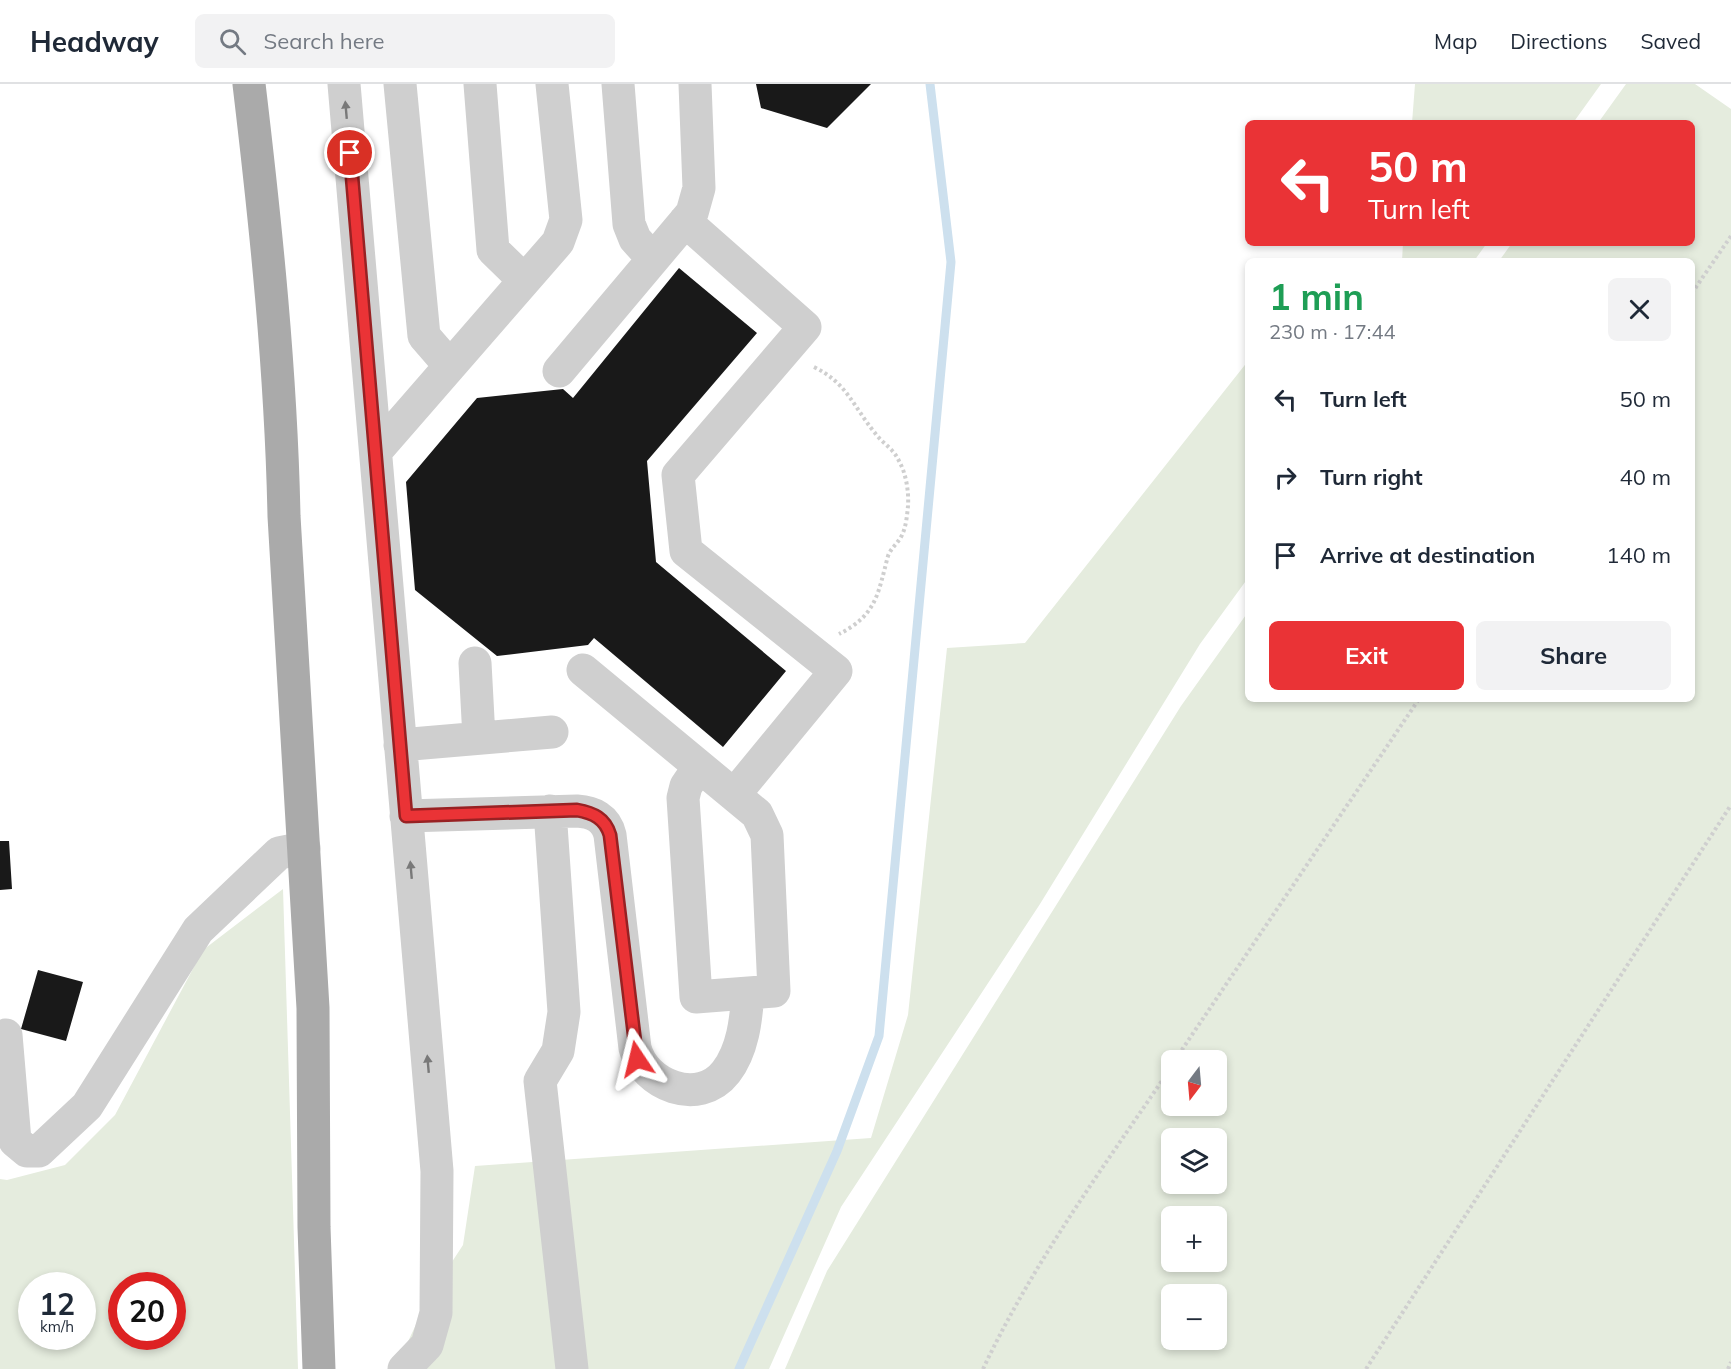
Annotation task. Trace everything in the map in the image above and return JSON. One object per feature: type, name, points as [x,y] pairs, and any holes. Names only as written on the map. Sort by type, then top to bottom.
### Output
[{"type":"main road","points":[[249,84],[263,203],[282,447],[284,516],[313,1008],[314,1227],[319,1369]]},
{"type":"street","points":[[344,84],[437,1171],[436,1313],[427,1345],[404,1369]]},
{"type":"street","points":[[400,84],[424,336],[450,366]]},
{"type":"street","points":[[480,84],[493,249],[524,280]]},
{"type":"street","points":[[377,450],[558,242],[566,220],[552,84]]},
{"type":"street","points":[[618,84],[629,224],[635,239],[653,259]]},
{"type":"street","points":[[559,371],[692,213],[699,188],[695,84]]},
{"type":"street","points":[[685,221],[806,327],[678,475],[686,551],[836,671],[734,795]]},
{"type":"street","points":[[475,663],[479,738]]},
{"type":"street","points":[[583,670],[757,814],[767,835],[774,991],[696,996],[683,798],[686,786],[699,767]]},
{"type":"street","points":[[400,745],[552,732]]},
{"type":"street","points":[[406,816],[550,811],[590,813],[604,821],[609,830],[634,1048],[637,1059],[652,1077],[663,1084],[688,1090],[713,1084],[724,1075],[732,1063],[742,1036],[748,993]]},
{"type":"street","points":[[550,811],[564,1012],[558,1051],[540,1081],[572,1369]]},
{"type":"street","points":[[6,1035],[15,1141],[27,1151],[39,1151],[87,1106],[198,930],[279,853],[303,848]]},
{"type":"path","points":[[1695,289],[1731,236]]},
{"type":"path","points":[[783,352],[829,374],[840,383],[874,433],[900,461],[908,493],[905,526],[900,538],[890,550],[884,580],[874,605],[852,627],[809,649]]},
{"type":"path","points":[[1183,1050],[1417,702]]},
{"type":"path","points":[[1366,1369],[1731,805]]},
{"type":"path","points":[[983,1369],[1049,1250],[1161,1082]]},
{"type":"path","points":[[1728,1369],[1731,1362]]},
{"type":"shaded area","points":[[1415,84],[1601,84],[1575,120],[1412,120]]},
{"type":"shaded area","points":[[1626,84],[1695,84],[1731,109],[1731,1369],[785,1369],[827,1271],[1181,706],[1245,616],[1245,702],[1695,702],[1695,258],[1501,258],[1510,246],[1695,246],[1695,120],[1600,120]]},
{"type":"shaded area","points":[[1403,246],[1485,246],[1476,258],[1402,258]]},
{"type":"shaded area","points":[[1245,365],[1245,582],[1200,644],[1040,904],[841,1207],[769,1369],[395,1369],[429,1297],[463,1245],[475,1166],[871,1138],[908,1015],[947,648],[1025,643]]},
{"type":"shaded area","points":[[283,889],[298,1369],[0,1369],[0,1179],[7,1180],[65,1165],[115,1115],[203,950]]},
{"type":"building","points":[[756,84],[871,84],[827,128],[761,108]]},
{"type":"building","points":[[679,268],[757,333],[647,461],[656,562],[786,671],[723,747],[594,638],[588,645],[497,656],[415,590],[406,482],[477,398],[563,389],[573,398]]},
{"type":"building","points":[[0,841],[9,841],[12,889],[0,890]]},
{"type":"building","points":[[38,970],[83,982],[66,1041],[21,1029]]},
{"type":"waterway","points":[[739,1369],[837,1151],[879,1036],[951,262],[930,84]]},
{"type":"route","points":[[350,153],[377,450],[406,816],[577,810],[596,815],[604,821],[610,835],[637,1059]]}]
